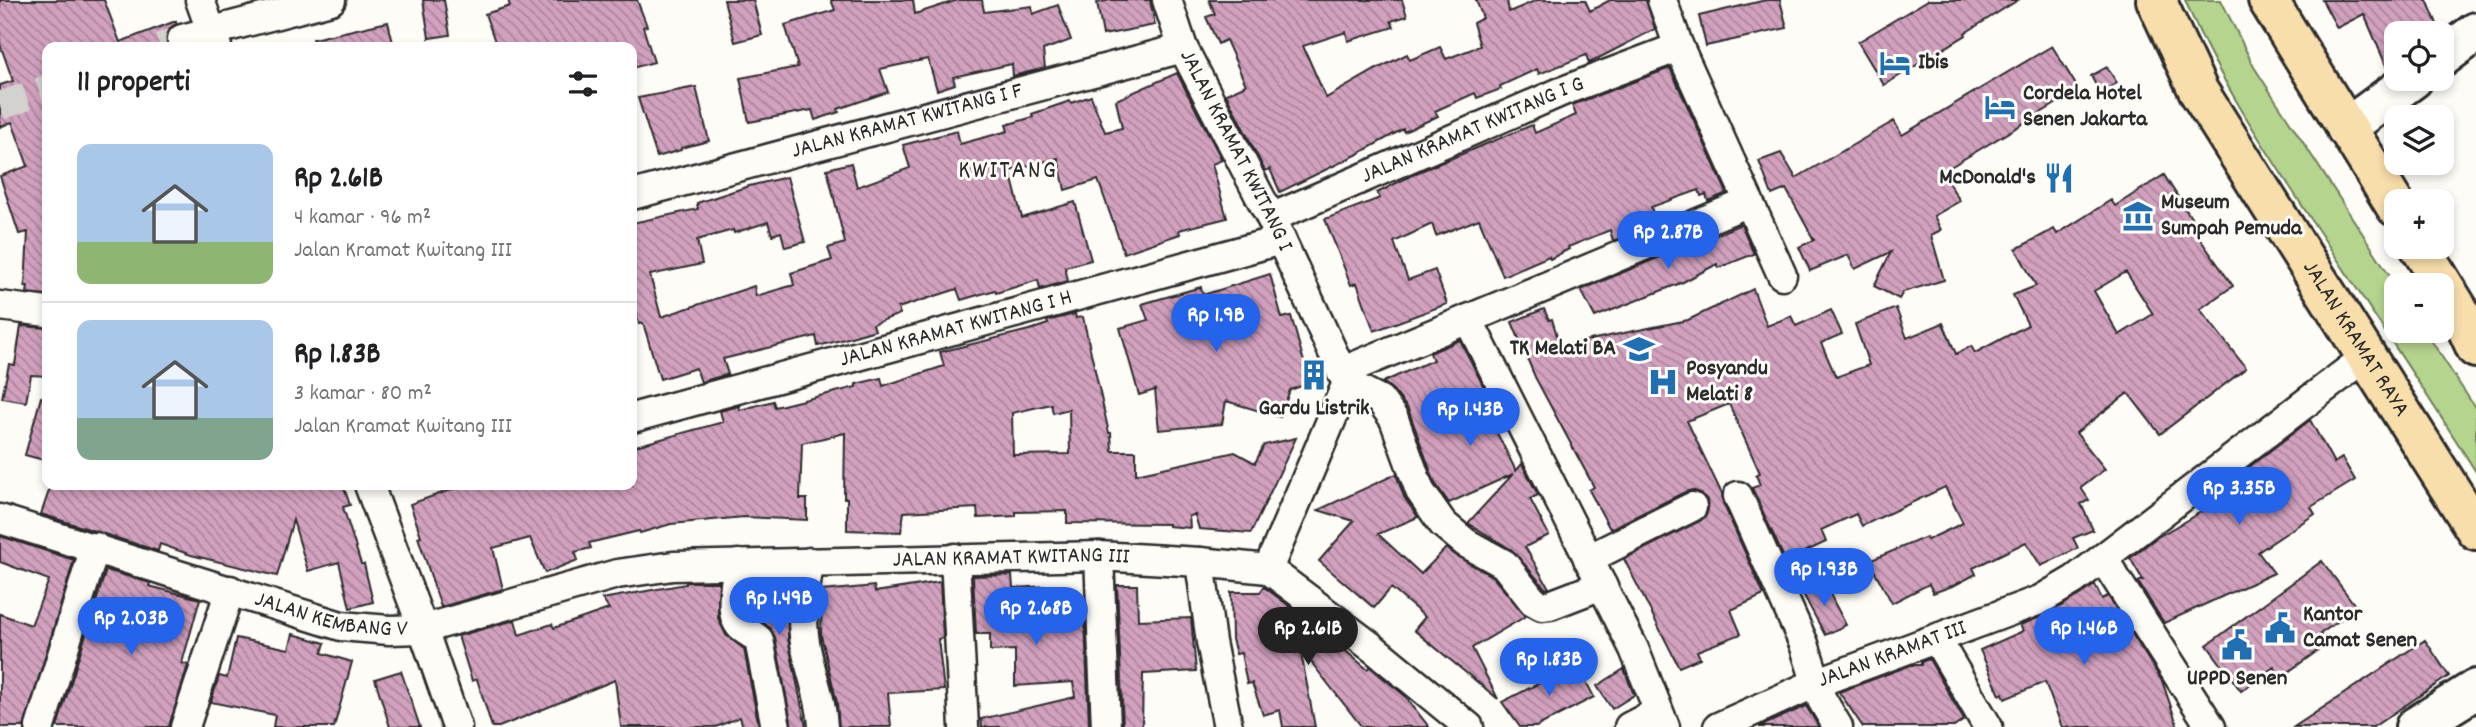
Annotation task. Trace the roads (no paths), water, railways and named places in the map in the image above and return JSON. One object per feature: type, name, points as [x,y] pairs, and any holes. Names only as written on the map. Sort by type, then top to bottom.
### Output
[{"type":"main road","name":"JALAN KRAMAT RAYA","points":[[2157,0],[2199,92],[2476,530]]},
{"type":"main road","points":[[2268,0],[2385,189]]},
{"type":"main road","points":[[2430,259],[2467,304],[2476,348]]},
{"type":"street","points":[[200,0],[214,39]]},
{"type":"street","points":[[182,39],[214,39],[331,0]]},
{"type":"street","name":"JALAN KRAMAT KWITANG I","points":[[1167,0],[1183,48],[1276,229],[1344,378]]},
{"type":"street","points":[[1661,0],[1679,47],[1782,275]]},
{"type":"street","points":[[2454,48],[2476,32]]},
{"type":"street","name":"JALAN KRAMAT KWITANG I G","points":[[1276,229],[1563,91],[1679,47]]},
{"type":"street","name":"JALAN KRAMAT KWITANG I F","points":[[637,194],[1183,48]]},
{"type":"street","points":[[2346,128],[2397,91]]},
{"type":"street","points":[[1469,727],[1373,648],[1268,569],[1344,378],[1468,319],[1749,202]]},
{"type":"street","name":"JALAN KRAMAT KWITANG I H","points":[[637,417],[1276,229]]},
{"type":"street","points":[[0,306],[42,311]]},
{"type":"street","points":[[1468,319],[1634,649],[1662,720],[1629,727]]},
{"type":"street","name":"JALAN KRAMAT III","points":[[1718,727],[1816,683],[2040,600],[2104,559],[2367,356]]},
{"type":"street","points":[[1344,378],[1380,400],[1394,419],[1420,491],[1443,524],[1466,543],[1504,564],[1533,601],[1542,606],[1550,605],[1602,585]]},
{"type":"street","points":[[376,490],[457,727]]},
{"type":"street","points":[[1738,496],[1804,644],[1822,700],[1839,727]]},
{"type":"street","points":[[1588,559],[1692,507]]},
{"type":"street","name":"JALAN KEMBANG V","points":[[0,519],[341,626],[389,631],[424,629]]},
{"type":"street","points":[[40,727],[95,547]]},
{"type":"street","points":[[1099,556],[1105,727]]},
{"type":"street","name":"JALAN KRAMAT KWITANG III","points":[[424,629],[617,574],[673,566],[1099,556],[1268,569]]},
{"type":"street","points":[[955,558],[964,727]]},
{"type":"street","points":[[2104,559],[2211,727]]},
{"type":"street","points":[[810,562],[804,592],[805,647],[818,688],[823,727]]},
{"type":"street","points":[[1200,562],[1211,642],[1228,727]]},
{"type":"street","points":[[738,564],[733,602],[741,628],[759,639],[776,727]]},
{"type":"street","points":[[186,727],[230,590]]},
{"type":"street","points":[[1937,639],[1988,727]]},
{"type":"street","points":[[2415,727],[2476,688]]},
{"type":"tunnel","points":[[174,42],[182,39]]},
{"type":"tunnel","points":[[0,106],[42,91]]},
{"type":"place","name":"Ibis","points":[[1895,63]]},
{"type":"place","name":"Cordela Hotel Senen Jakarta","points":[[2000,107]]},
{"type":"place","name":"McDonald's","points":[[2059,178]]},
{"type":"place","name":"Museum Sumpah Pemuda","points":[[2138,216]]},
{"type":"place","name":"TK Melati BA","points":[[1639,349]]},
{"type":"place","name":"Gardu Listrik","points":[[1314,375]]},
{"type":"place","name":"Posyandu Melati 8","points":[[1663,382]]},
{"type":"place","name":"Kantor Camat Senen","points":[[2280,628]]},
{"type":"place","name":"UPPD Senen","points":[[2237,645]]},
{"type":"district","name":"KWITANG","points":[[1008,171]]}]
